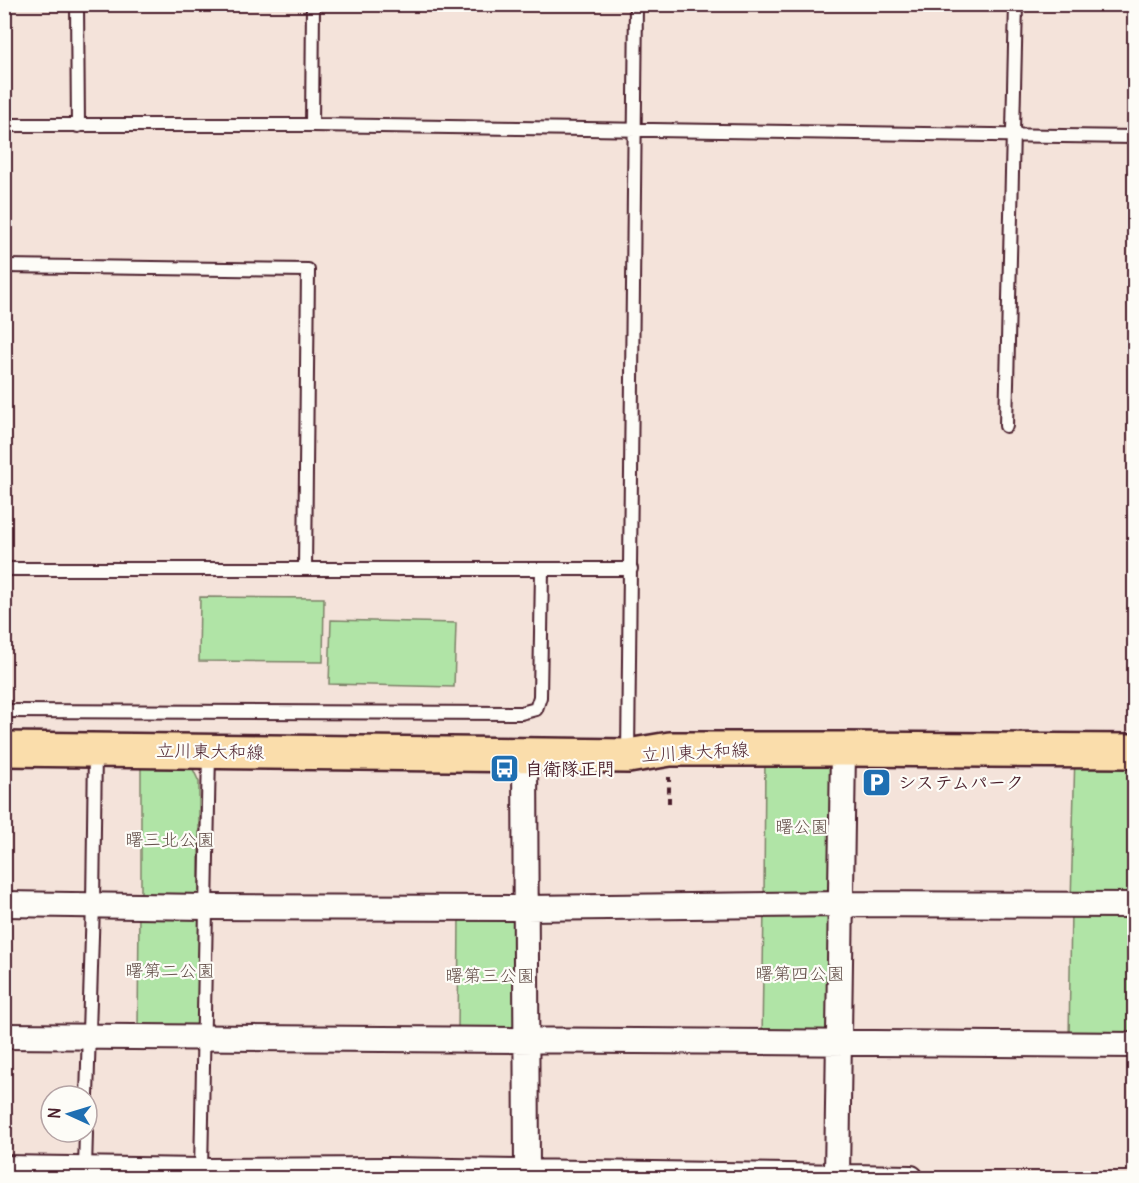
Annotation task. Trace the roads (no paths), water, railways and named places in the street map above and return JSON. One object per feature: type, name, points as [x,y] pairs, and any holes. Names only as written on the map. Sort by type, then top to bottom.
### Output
[{"type":"main road","name":"立川東大和線","points":[[4,749],[628,756],[670,749],[843,748],[1134,752]]},
{"type":"street","points":[[843,748],[839,1042],[849,1178]]},
{"type":"street","points":[[525,754],[527,1172]]},
{"type":"street","points":[[4,904],[526,908],[841,904],[1134,905]]},
{"type":"street","points":[[4,1036],[1134,1045]]},
{"type":"street","points":[[4,1168],[392,1174],[527,1172],[684,1177],[911,1179]]},
{"type":"lane","points":[[77,4],[78,126]]},
{"type":"lane","points":[[312,124],[313,4]]},
{"type":"lane","points":[[628,756],[636,4]]},
{"type":"lane","points":[[1006,426],[1016,4]]},
{"type":"lane","points":[[4,125],[312,124],[1134,137]]},
{"type":"lane","points":[[4,266],[309,270],[305,569]]},
{"type":"lane","points":[[4,569],[630,569]]},
{"type":"lane","points":[[4,711],[521,713],[536,709],[540,697],[542,569]]},
{"type":"lane","points":[[87,1084],[93,904],[94,749]]},
{"type":"lane","points":[[201,1171],[209,751]]},
{"type":"lane","points":[[85,1169],[86,1144]]},
{"type":"place","name":"自衛隊正門","points":[[504,768]]},
{"type":"place","name":"システムパーク","points":[[877,782]]},
{"type":"park label","name":"曙公園","points":[[802,826]]},
{"type":"park label","name":"曙三北公園","points":[[170,839]]},
{"type":"park label","name":"曙第二公園","points":[[170,970]]},
{"type":"park label","name":"曙第四公園","points":[[800,973]]},
{"type":"park label","name":"曙第三公園","points":[[490,975]]}]
